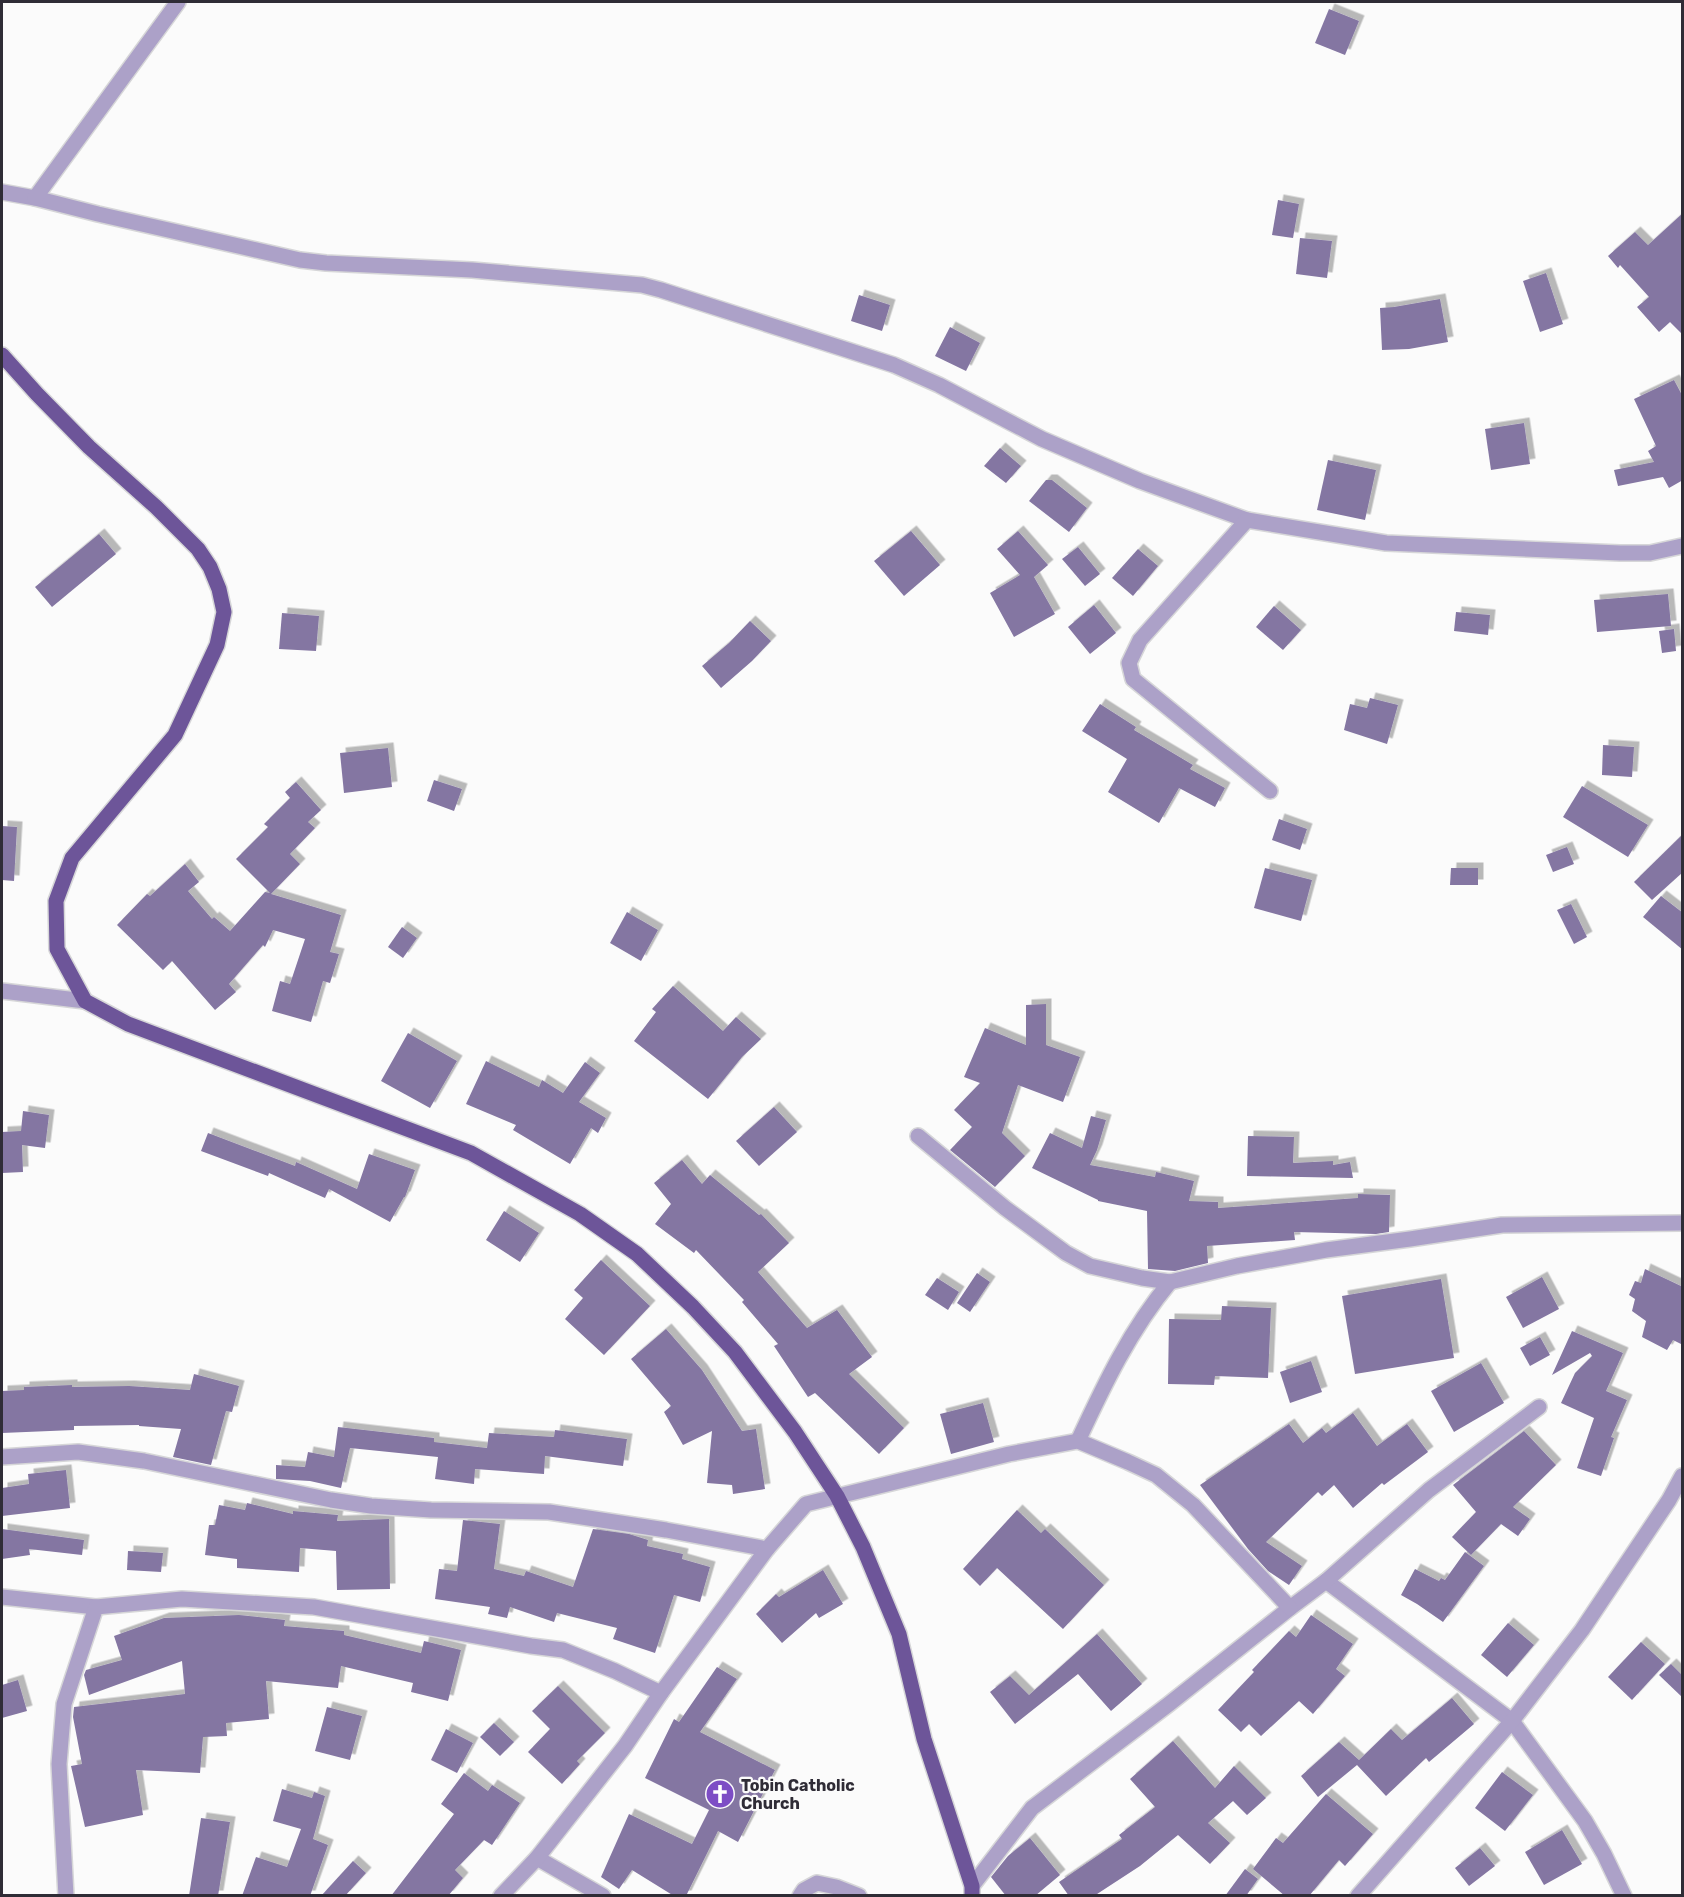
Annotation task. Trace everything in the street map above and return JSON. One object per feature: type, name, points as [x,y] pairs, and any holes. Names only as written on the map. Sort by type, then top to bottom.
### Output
[{"type":"main road","points":[[2,355],[89,447],[156,507],[198,549],[210,567],[219,589],[224,612],[217,645],[176,735],[72,858],[56,901],[57,949],[85,1001],[128,1024],[471,1154],[579,1214],[636,1254],[693,1307],[735,1352],[795,1432],[837,1496],[863,1547],[899,1634],[924,1740],[972,1891]]},
{"type":"street","points":[[35,198],[178,2]]},
{"type":"street","points":[[2,192],[300,260],[472,270],[642,285],[661,290],[894,366],[939,385],[1042,439],[1140,481],[1247,520],[1386,543],[1620,554],[1650,553],[1683,546]]},
{"type":"street","points":[[1247,520],[1140,640],[1129,663],[1133,679],[1270,791]]},
{"type":"street","points":[[2,991],[85,1001]]},
{"type":"street","points":[[918,1136],[1005,1208],[1066,1253],[1090,1266],[1170,1282],[1238,1266],[1326,1250],[1502,1225],[1683,1223]]},
{"type":"street","points":[[1078,1441],[1105,1383],[1136,1327],[1170,1282]]},
{"type":"street","points":[[972,1891],[1032,1808],[1326,1581],[1429,1490],[1539,1407]]},
{"type":"street","points":[[501,1896],[537,1858],[625,1746],[767,1549],[806,1504],[1009,1454],[1078,1441],[1128,1462],[1163,1481],[1193,1505],[1290,1608]]},
{"type":"street","points":[[2,1457],[78,1452],[144,1461],[371,1506],[431,1510],[549,1512],[666,1530],[767,1549]]},
{"type":"street","points":[[1358,1896],[1512,1722],[1582,1630],[1683,1476]]},
{"type":"street","points":[[1326,1581],[1512,1722],[1585,1821],[1624,1896]]},
{"type":"street","points":[[2,1597],[96,1607],[182,1599],[314,1607],[563,1650],[661,1693]]},
{"type":"street","points":[[66,1896],[59,1764],[64,1704],[96,1607]]},
{"type":"street","points":[[537,1858],[603,1896]]},
{"type":"street","points":[[800,1896],[804,1890],[817,1883],[859,1896]]},
{"type":"building","points":[[1329,9],[1359,21],[1345,55],[1315,43]]},
{"type":"building","points":[[1278,200],[1299,204],[1293,238],[1272,235]]},
{"type":"building","points":[[1683,213],[1683,335],[1670,322],[1659,332],[1637,307],[1649,297],[1620,265],[1618,268],[1608,256],[1635,232],[1648,245]]},
{"type":"building","points":[[1300,238],[1332,241],[1327,278],[1296,274]]},
{"type":"building","points":[[1546,273],[1563,324],[1540,332],[1523,281]]},
{"type":"building","points":[[859,295],[890,305],[882,331],[851,321]]},
{"type":"building","points":[[1440,299],[1448,342],[1409,349],[1382,350],[1380,308]]},
{"type":"building","points":[[950,327],[980,343],[966,371],[935,356]]},
{"type":"building","points":[[1674,380],[1683,397],[1683,480],[1669,488],[1663,477],[1618,486],[1614,470],[1654,462],[1648,451],[1656,446],[1634,399]]},
{"type":"building","points":[[1524,423],[1530,464],[1491,470],[1485,429]]},
{"type":"building","points":[[1000,448],[1021,466],[1006,483],[984,466]]},
{"type":"building","points":[[1328,460],[1376,470],[1365,520],[1317,510]]},
{"type":"building","points":[[1046,480],[1052,480],[1087,508],[1069,532],[1029,501]]},
{"type":"building","points":[[911,531],[940,565],[904,596],[874,561]]},
{"type":"building","points":[[1018,531],[1048,565],[1034,577],[1055,614],[1014,637],[990,593],[1020,575],[997,549]]},
{"type":"building","points":[[99,534],[116,554],[52,607],[35,587]]},
{"type":"building","points":[[1078,547],[1100,574],[1085,586],[1062,559]]},
{"type":"building","points":[[1138,549],[1158,566],[1133,596],[1112,578]]},
{"type":"building","points":[[1668,594],[1671,626],[1597,632],[1594,600]]},
{"type":"building","points":[[1094,605],[1116,633],[1090,654],[1068,627]]},
{"type":"building","points":[[1274,606],[1301,630],[1283,650],[1256,627]]},
{"type":"building","points":[[1456,612],[1490,615],[1488,635],[1454,631]]},
{"type":"building","points":[[282,613],[319,616],[316,651],[279,649]]},
{"type":"building","points":[[750,621],[771,641],[721,688],[702,666]]},
{"type":"building","points":[[1674,629],[1676,651],[1662,653],[1659,631]]},
{"type":"building","points":[[1370,698],[1398,705],[1387,744],[1344,730],[1350,704],[1367,708]]},
{"type":"building","points":[[1100,704],[1136,727],[1134,730],[1193,765],[1190,769],[1225,788],[1215,807],[1179,788],[1159,823],[1108,792],[1127,759],[1082,731]]},
{"type":"building","points":[[1603,745],[1634,747],[1632,777],[1602,775]]},
{"type":"building","points":[[388,748],[392,787],[344,793],[340,753]]},
{"type":"building","points":[[434,780],[462,789],[454,811],[427,801]]},
{"type":"building","points":[[296,782],[321,810],[308,822],[315,828],[290,854],[300,864],[271,894],[341,915],[330,952],[339,954],[330,983],[323,981],[311,1022],[272,1011],[280,981],[290,984],[305,939],[273,930],[265,947],[263,945],[229,984],[236,992],[215,1010],[172,961],[163,970],[117,925],[147,894],[150,896],[185,864],[199,882],[188,891],[212,919],[214,917],[230,931],[265,892],[270,893],[236,859],[268,827],[264,824],[290,798],[285,792]]},
{"type":"building","points":[[1582,786],[1648,825],[1628,857],[1563,817]]},
{"type":"building","points":[[1279,819],[1307,829],[1300,850],[1272,840]]},
{"type":"building","points":[[2,826],[17,827],[14,881],[2,880]]},
{"type":"building","points":[[1683,834],[1683,872],[1652,900],[1634,882]]},
{"type":"building","points":[[1567,847],[1574,864],[1553,872],[1546,855]]},
{"type":"building","points":[[1265,868],[1312,880],[1301,921],[1254,908]]},
{"type":"building","points":[[1451,868],[1478,868],[1478,885],[1450,885]]},
{"type":"building","points":[[1661,896],[1683,913],[1683,950],[1643,917]]},
{"type":"building","points":[[1571,904],[1587,937],[1574,944],[1557,910]]},
{"type":"building","points":[[627,912],[658,930],[641,961],[610,943]]},
{"type":"building","points":[[402,927],[417,938],[403,958],[388,947]]},
{"type":"building","points":[[673,986],[723,1031],[736,1017],[761,1039],[742,1057],[708,1099],[634,1041],[656,1012],[652,1009]]},
{"type":"building","points":[[1046,1004],[1046,1045],[1080,1057],[1063,1102],[1018,1085],[1002,1133],[1025,1156],[995,1187],[950,1150],[972,1127],[954,1110],[980,1083],[964,1077],[985,1028],[1026,1045],[1026,1005]]},
{"type":"building","points":[[408,1033],[457,1061],[430,1108],[381,1081]]},
{"type":"building","points":[[486,1061],[539,1087],[542,1080],[563,1093],[585,1062],[600,1073],[579,1102],[606,1118],[598,1133],[591,1128],[570,1164],[513,1130],[516,1125],[466,1104]]},
{"type":"building","points":[[774,1107],[797,1132],[759,1166],[736,1141]]},
{"type":"building","points":[[23,1111],[49,1115],[45,1148],[22,1145],[23,1172],[2,1173],[2,1132],[21,1131]]},
{"type":"building","points":[[1091,1116],[1106,1120],[1090,1165],[1155,1177],[1156,1172],[1194,1181],[1189,1201],[1218,1202],[1218,1208],[1358,1198],[1358,1194],[1390,1195],[1389,1232],[1376,1234],[1294,1232],[1295,1240],[1207,1246],[1208,1263],[1175,1271],[1148,1269],[1147,1211],[1098,1201],[1032,1168],[1050,1133],[1082,1148]]},
{"type":"building","points":[[208,1133],[295,1166],[296,1162],[357,1189],[369,1154],[415,1170],[405,1197],[390,1222],[329,1189],[325,1198],[269,1173],[268,1176],[201,1151]]},
{"type":"building","points":[[1248,1136],[1294,1137],[1293,1163],[1333,1161],[1333,1165],[1350,1162],[1353,1178],[1247,1176]]},
{"type":"building","points":[[682,1160],[702,1184],[710,1175],[759,1215],[761,1214],[789,1243],[758,1272],[807,1328],[837,1310],[872,1357],[849,1374],[904,1428],[879,1454],[815,1393],[808,1397],[774,1346],[778,1344],[742,1302],[744,1300],[696,1250],[694,1253],[655,1224],[671,1204],[654,1183]]},
{"type":"building","points":[[504,1211],[539,1233],[520,1262],[486,1240]]},
{"type":"building","points":[[601,1260],[650,1306],[604,1355],[565,1319],[583,1298],[574,1290]]},
{"type":"building","points":[[1645,1269],[1683,1287],[1683,1345],[1673,1340],[1667,1350],[1642,1337],[1646,1321],[1632,1311],[1635,1299],[1629,1295],[1635,1281],[1641,1283]]},
{"type":"building","points":[[977,1273],[990,1282],[970,1312],[957,1303]]},
{"type":"building","points":[[1542,1277],[1559,1309],[1523,1328],[1506,1297]]},
{"type":"building","points":[[937,1278],[959,1292],[948,1310],[925,1295]]},
{"type":"building","points":[[1441,1279],[1454,1358],[1355,1374],[1342,1296]]},
{"type":"building","points":[[1222,1306],[1271,1308],[1268,1378],[1215,1376],[1214,1385],[1168,1384],[1169,1319],[1221,1320]]},
{"type":"building","points":[[666,1329],[702,1370],[742,1431],[756,1429],[765,1489],[733,1494],[732,1485],[707,1483],[712,1431],[683,1445],[664,1412],[671,1406],[631,1359]]},
{"type":"building","points":[[1572,1331],[1623,1353],[1606,1391],[1627,1400],[1611,1437],[1614,1438],[1601,1476],[1577,1468],[1594,1418],[1561,1403],[1575,1373],[1592,1356],[1590,1353],[1552,1375]]},
{"type":"building","points":[[1540,1337],[1550,1355],[1530,1366],[1520,1348]]},
{"type":"building","points":[[1311,1361],[1322,1392],[1290,1403],[1280,1372]]},
{"type":"building","points":[[1481,1363],[1504,1403],[1454,1432],[1431,1391]]},
{"type":"building","points":[[194,1374],[239,1386],[232,1412],[226,1411],[211,1465],[173,1457],[181,1429],[139,1425],[74,1426],[74,1430],[2,1433],[2,1391],[24,1390],[24,1387],[72,1385],[72,1387],[129,1386],[190,1390]]},
{"type":"building","points":[[983,1403],[994,1442],[951,1454],[940,1414]]},
{"type":"building","points":[[1353,1413],[1377,1446],[1407,1424],[1428,1452],[1384,1485],[1382,1483],[1353,1508],[1334,1485],[1322,1496],[1318,1492],[1266,1542],[1302,1566],[1289,1585],[1268,1571],[1248,1549],[1200,1485],[1289,1424],[1303,1443],[1322,1428],[1326,1433]]},
{"type":"building","points":[[338,1427],[434,1438],[434,1442],[487,1448],[489,1433],[554,1437],[555,1430],[627,1439],[623,1466],[545,1456],[544,1474],[475,1469],[474,1484],[435,1479],[438,1457],[350,1448],[341,1488],[310,1481],[276,1479],[276,1465],[305,1467],[308,1452],[334,1457]]},
{"type":"building","points":[[1524,1431],[1556,1465],[1513,1507],[1530,1519],[1518,1536],[1501,1524],[1471,1555],[1452,1537],[1476,1512],[1453,1485]]},
{"type":"building","points":[[66,1470],[70,1508],[2,1516],[2,1488],[29,1484],[28,1474]]},
{"type":"building","points":[[247,1503],[293,1514],[293,1511],[338,1515],[337,1521],[389,1519],[390,1589],[337,1590],[336,1551],[300,1548],[299,1572],[237,1568],[237,1559],[205,1555],[209,1525],[215,1525],[219,1505],[245,1510]]},
{"type":"building","points":[[1017,1510],[1041,1533],[1045,1529],[1104,1585],[1063,1629],[997,1568],[980,1586],[963,1569]]},
{"type":"building","points":[[463,1520],[500,1524],[494,1569],[524,1576],[526,1571],[573,1587],[593,1529],[629,1534],[648,1540],[647,1546],[683,1554],[682,1559],[710,1567],[700,1602],[674,1595],[655,1653],[613,1639],[617,1628],[557,1613],[554,1622],[510,1607],[507,1618],[488,1614],[490,1607],[435,1599],[439,1569],[457,1571]]},
{"type":"building","points":[[2,1529],[84,1540],[82,1555],[29,1549],[30,1555],[2,1559]]},
{"type":"building","points":[[128,1551],[163,1553],[161,1572],[127,1570]]},
{"type":"building","points":[[1465,1552],[1484,1566],[1443,1622],[1401,1595],[1415,1569],[1439,1581],[1441,1578],[1445,1580]]},
{"type":"building","points":[[823,1570],[843,1604],[819,1618],[816,1613],[782,1643],[756,1614],[776,1594],[779,1597]]},
{"type":"building","points":[[239,1615],[285,1620],[284,1626],[344,1631],[344,1635],[421,1653],[424,1641],[461,1650],[448,1701],[411,1692],[413,1683],[341,1666],[338,1688],[266,1681],[269,1719],[226,1723],[227,1736],[203,1737],[200,1773],[136,1770],[143,1815],[85,1827],[71,1766],[82,1764],[73,1717],[74,1707],[185,1694],[182,1661],[89,1695],[84,1675],[86,1670],[122,1660],[114,1636],[164,1618]]},
{"type":"building","points":[[1311,1615],[1353,1644],[1336,1669],[1345,1676],[1313,1714],[1299,1701],[1261,1736],[1249,1724],[1241,1732],[1218,1710],[1289,1631],[1296,1637]]},
{"type":"building","points":[[1508,1623],[1534,1645],[1507,1677],[1481,1655]]},
{"type":"building","points":[[1097,1634],[1142,1684],[1111,1711],[1078,1674],[1015,1724],[990,1692],[1010,1676],[1029,1695]]},
{"type":"building","points":[[1641,1642],[1665,1664],[1632,1700],[1608,1677]]},
{"type":"building","points":[[1671,1664],[1683,1676],[1683,1698],[1659,1675]]},
{"type":"building","points":[[717,1667],[737,1679],[700,1732],[775,1770],[738,1842],[718,1831],[686,1896],[674,1896],[632,1870],[619,1889],[601,1877],[629,1814],[692,1844],[709,1810],[645,1778],[674,1719],[679,1722]]},
{"type":"building","points":[[18,1680],[27,1711],[2,1718],[2,1685]]},
{"type":"building","points":[[558,1686],[605,1733],[577,1761],[580,1764],[562,1784],[528,1752],[550,1729],[532,1711]]},
{"type":"building","points":[[1452,1698],[1474,1724],[1429,1762],[1426,1758],[1386,1796],[1357,1765],[1318,1797],[1301,1776],[1339,1742],[1359,1760],[1391,1729],[1402,1740]]},
{"type":"building","points":[[327,1707],[362,1716],[350,1760],[315,1751]]},
{"type":"building","points":[[494,1723],[514,1742],[500,1756],[480,1737]]},
{"type":"building","points":[[446,1729],[473,1743],[457,1773],[431,1760]]},
{"type":"building","points":[[1173,1741],[1215,1788],[1234,1766],[1266,1798],[1247,1815],[1233,1801],[1208,1823],[1230,1843],[1210,1864],[1178,1835],[1140,1866],[1094,1896],[1069,1896],[1059,1882],[1122,1839],[1119,1835],[1155,1807],[1130,1779]]},
{"type":"building","points":[[1502,1772],[1533,1795],[1505,1831],[1475,1808]]},
{"type":"building","points":[[464,1773],[488,1791],[492,1785],[520,1803],[492,1845],[484,1840],[455,1870],[463,1878],[448,1896],[391,1896],[454,1814],[441,1804]]},
{"type":"building","points":[[282,1789],[312,1798],[314,1792],[325,1796],[313,1839],[328,1845],[310,1896],[242,1896],[256,1857],[287,1867],[301,1829],[273,1821]]},
{"type":"building","points":[[1326,1794],[1373,1834],[1345,1866],[1339,1860],[1309,1896],[1285,1896],[1253,1869],[1276,1838],[1283,1843]]},
{"type":"building","points":[[201,1818],[230,1822],[218,1896],[189,1896]]},
{"type":"building","points":[[1562,1830],[1582,1864],[1544,1885],[1525,1852]]},
{"type":"building","points":[[1030,1838],[1060,1875],[1035,1896],[1006,1896],[991,1877],[1008,1856]]},
{"type":"building","points":[[1480,1848],[1495,1866],[1469,1886],[1455,1868]]},
{"type":"building","points":[[353,1861],[366,1873],[345,1896],[321,1896]]},
{"type":"building","points":[[1245,1869],[1258,1879],[1246,1896],[1225,1896]]},
{"type":"place","name":"Tobin Catholic Church","points":[[720,1794]]}]
